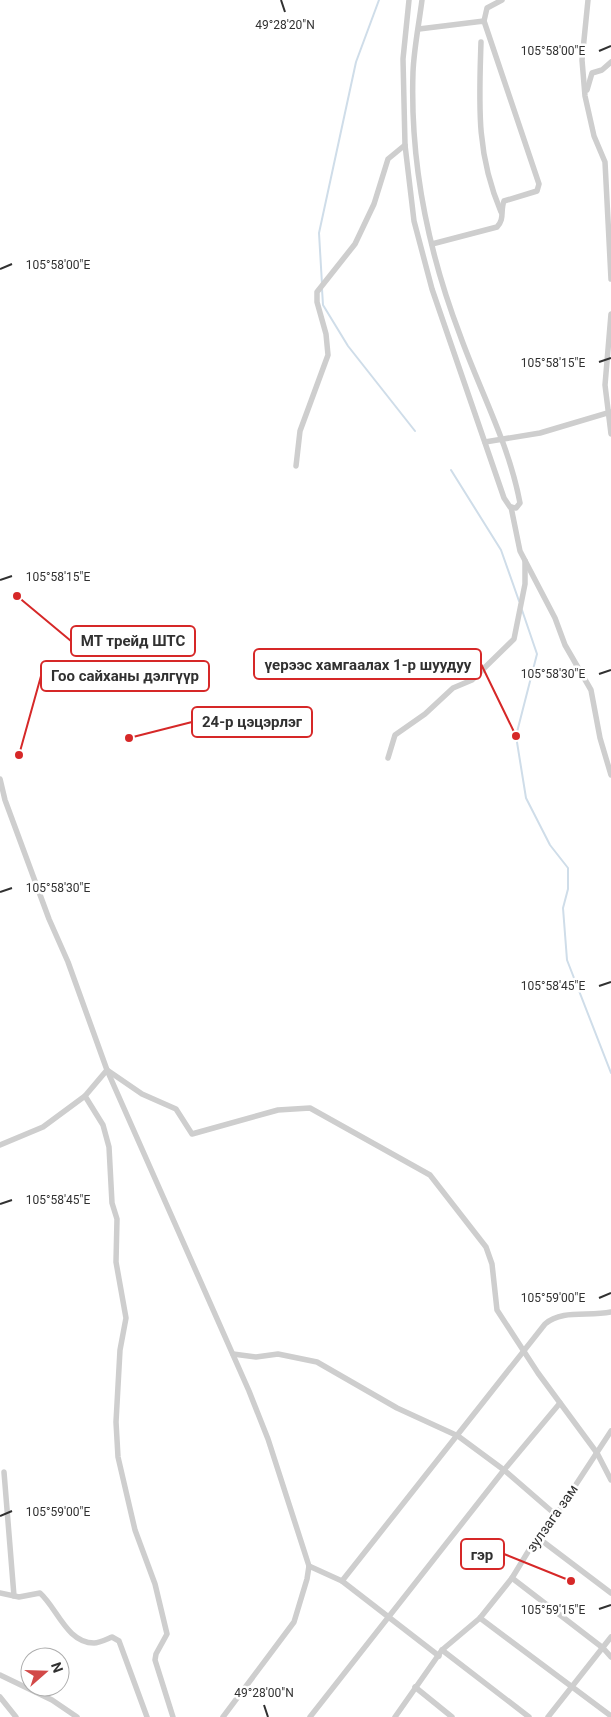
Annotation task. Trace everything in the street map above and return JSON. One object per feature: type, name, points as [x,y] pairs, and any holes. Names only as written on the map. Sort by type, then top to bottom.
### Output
[{"type":"street","points":[[409,0],[403,59],[405,145],[414,222],[432,289],[504,498],[511,507],[520,551],[555,618],[565,645],[591,690],[600,738],[611,775]]},
{"type":"street","points":[[422,0],[413,70],[414,145],[426,224],[459,334],[502,440],[520,503],[516,508],[511,507]]},
{"type":"street","points":[[432,244],[497,227],[503,217],[502,206],[504,201],[537,191],[539,184],[484,21],[487,8],[502,0]]},
{"type":"street","points":[[588,0],[582,60],[585,96],[594,136],[605,162],[611,279]]},
{"type":"street","points":[[418,29],[484,21]]},
{"type":"street","points":[[481,42],[479,123],[491,189],[503,217]]},
{"type":"street","points":[[585,96],[592,73],[602,70],[611,62]]},
{"type":"street","points":[[296,466],[300,431],[328,354],[326,334],[317,302],[317,292],[355,244],[374,204],[388,159],[405,145]]},
{"type":"street","points":[[611,314],[605,385],[610,413],[611,434]]},
{"type":"street","points":[[485,442],[569,425],[610,413]]},
{"type":"street","points":[[388,758],[395,735],[425,714],[453,688],[472,680],[514,639],[525,584],[524,559]]},
{"type":"street","points":[[0,779],[5,800],[49,918],[68,962],[107,1070],[233,1354],[268,1439],[308,1566],[307,1579],[294,1622],[223,1717]]},
{"type":"street","points":[[0,1145],[43,1127],[85,1096],[107,1070]]},
{"type":"street","points":[[107,1070],[142,1094],[176,1109],[192,1134],[278,1110],[310,1108],[430,1175],[486,1247],[492,1264],[498,1310],[524,1353],[597,1453],[611,1480]]},
{"type":"street","points":[[85,1096],[103,1125],[109,1147],[112,1203],[117,1220],[116,1262],[126,1318],[120,1350],[116,1422],[118,1457],[135,1530],[155,1584],[167,1634],[156,1654],[155,1660],[174,1717]]},
{"type":"street","points":[[342,1581],[553,1317],[561,1314],[594,1316],[611,1312]]},
{"type":"street","points":[[233,1354],[256,1357],[278,1354],[317,1362],[397,1408],[458,1436],[504,1470],[556,1515]]},
{"type":"street","points":[[310,1717],[504,1470],[560,1403]]},
{"type":"street","name":"зулзага зам","points":[[395,1717],[440,1653],[480,1618],[512,1578],[537,1537],[556,1515],[611,1432]]},
{"type":"street","points":[[4,1472],[14,1596]]},
{"type":"street","points":[[537,1537],[611,1593]]},
{"type":"street","points":[[308,1566],[342,1581],[529,1717]]},
{"type":"street","points":[[512,1578],[603,1648],[611,1657]]},
{"type":"street","points":[[0,1593],[14,1596],[40,1593],[49,1600],[62,1622],[79,1639],[94,1644],[112,1637],[119,1641],[147,1717]]},
{"type":"street","points":[[480,1618],[611,1716]]},
{"type":"street","points":[[548,1717],[611,1637]]},
{"type":"street","points":[[0,1675],[52,1700],[77,1717]]},
{"type":"street","points":[[415,1687],[452,1717]]},
{"type":"street","points":[[0,1697],[16,1717]]},
{"type":"waterway","points":[[322,284],[319,233],[356,62],[379,0]]},
{"type":"waterway","points":[[322,289],[323,305],[348,346],[415,431]]},
{"type":"waterway","points":[[451,470],[501,550],[519,601]]},
{"type":"waterway","points":[[522,610],[537,654],[516,736],[526,798],[550,845],[568,868],[568,889],[563,908],[567,960],[611,1073]]},
{"type":"place","name":"МТ трейд ШТС","points":[[17,596]]},
{"type":"place","name":"үерээс хамгаалах 1-р шуудуу","points":[[516,736]]},
{"type":"place","name":"24-р цэцэрлэг","points":[[129,738]]},
{"type":"place","name":"Гоо сайханы дэлгүүр","points":[[19,755]]},
{"type":"place","name":"гэр","points":[[571,1581]]}]
